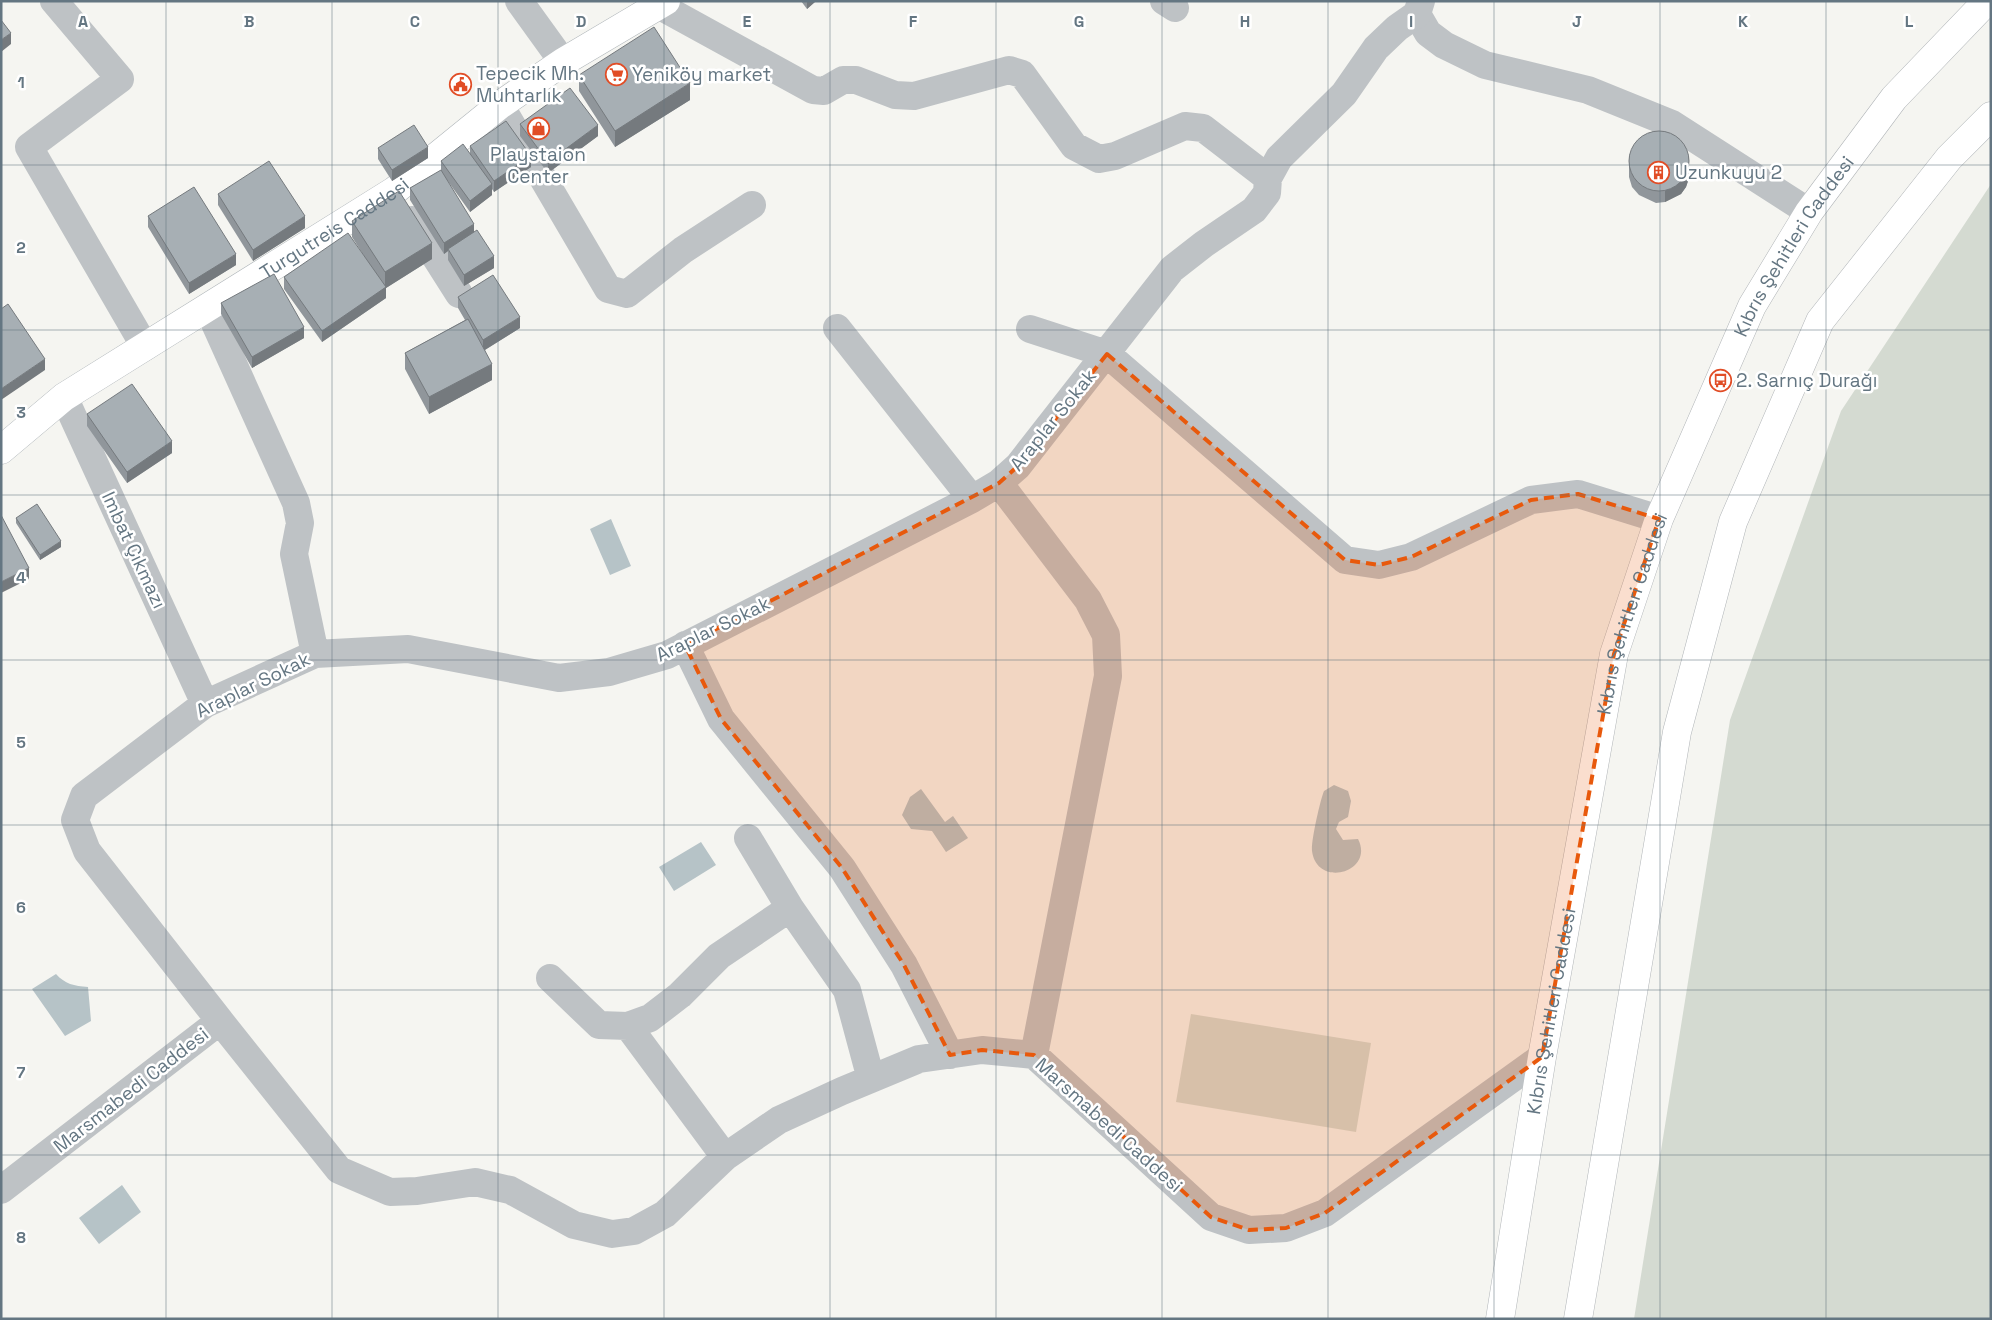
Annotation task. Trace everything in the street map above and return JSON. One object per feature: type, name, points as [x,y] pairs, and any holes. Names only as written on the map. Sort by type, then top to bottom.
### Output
[{"type":"main road","name":"Kıbrıs Şehitleri Caddesi","points":[[1500,1319],[1542,1057],[1614,654],[1659,519],[1752,306],[1809,212],[1894,98],[1987,1]]},
{"type":"main road","name":"Turgutreis Caddesi","points":[[1,450],[64,397],[394,191],[500,105],[562,62],[663,4]]},
{"type":"main road","points":[[1578,1319],[1677,732],[1733,522],[1820,321],[1949,158],[1991,116]]},
{"type":"street","points":[[54,1],[120,79],[29,147],[145,347]]},
{"type":"street","points":[[519,1],[562,62]]},
{"type":"street","points":[[663,4],[813,90],[824,91],[843,80],[856,80],[895,95],[914,96],[1009,70],[1022,74],[1074,146],[1099,159],[1115,156],[1185,126],[1203,128],[1268,178]]},
{"type":"street","points":[[1419,8],[1428,32],[1444,45],[1485,65],[1588,90],[1672,124],[1809,212]]},
{"type":"street","name":"Araplar Sokak","points":[[220,1021],[87,851],[75,820],[84,796],[205,704],[314,654],[408,649],[558,678],[609,672],[667,655],[972,499],[999,483],[1018,466],[1172,269],[1204,244],[1254,210],[1267,193],[1268,178],[1279,158],[1344,94],[1376,48],[1419,8]]},
{"type":"street","points":[[500,105],[608,289],[627,294],[683,250],[752,205]]},
{"type":"street","points":[[394,191],[459,294]]},
{"type":"street","points":[[208,308],[296,503],[300,523],[294,554],[314,654]]},
{"type":"street","points":[[837,328],[972,499]]},
{"type":"street","points":[[1030,329],[1107,354],[1345,560],[1379,565],[1411,557],[1531,500],[1578,494],[1659,519]]},
{"type":"street","name":"Imbat Çıkmazı","points":[[64,397],[205,704]]},
{"type":"street","points":[[999,483],[1088,600],[1106,635],[1108,676],[1034,1055]]},
{"type":"street","points":[[685,646],[721,719],[842,868],[904,965],[950,1054]]},
{"type":"street","points":[[748,838],[790,908],[847,990],[870,1079]]},
{"type":"street","points":[[550,978],[599,1025],[628,1026],[650,1018],[680,995],[719,956],[790,908]]},
{"type":"street","name":"Marsmabedi Caddesi","points":[[1,1190],[220,1021],[339,1170],[390,1192],[418,1192],[476,1182],[510,1190],[574,1225],[612,1234],[634,1231],[665,1214],[725,1157],[779,1120],[919,1059],[982,1050],[1034,1055],[1211,1217],[1249,1230],[1286,1228],[1325,1213],[1542,1057]]},
{"type":"street","points":[[628,1026],[725,1157]]},
{"type":"highlighted area","points":[[1107,354],[1345,560],[1379,565],[1411,557],[1531,500],[1578,494],[1659,519],[1614,654],[1542,1057],[1325,1213],[1286,1228],[1249,1230],[1211,1217],[1034,1055],[982,1050],[950,1055],[904,965],[842,868],[721,719],[685,645],[999,483],[1018,466]]},
{"type":"shaded area","points":[[1991,184],[1991,1319],[1634,1319],[1730,720],[1841,411]]},
{"type":"shaded area","points":[[611,519],[631,566],[610,575],[590,529]]},
{"type":"shaded area","points":[[1334,785],[1348,791],[1351,801],[1348,817],[1339,822],[1336,829],[1343,840],[1358,839],[1361,851],[1359,860],[1352,867],[1343,872],[1333,873],[1324,870],[1316,863],[1312,846],[1322,796],[1324,791]]},
{"type":"shaded area","points":[[921,789],[945,822],[953,816],[968,838],[946,852],[932,831],[911,829],[902,815],[910,797]]},
{"type":"shaded area","points":[[701,842],[716,865],[674,891],[659,867]]},
{"type":"shaded area","points":[[56,974],[70,984],[88,987],[91,1021],[65,1036],[32,989]]},
{"type":"shaded area","points":[[1191,1014],[1371,1043],[1356,1132],[1176,1102]]},
{"type":"shaded area","points":[[122,1185],[141,1212],[99,1244],[79,1218]]},
{"type":"building","points":[[1,20],[11,33],[1,40]]},
{"type":"building","points":[[654,27],[690,83],[615,131],[579,75]]},
{"type":"building","points":[[570,88],[598,125],[548,162],[520,124]]},
{"type":"building","points":[[506,121],[531,156],[494,181],[470,146]]},
{"type":"building","points":[[414,125],[428,147],[392,170],[378,148]]},
{"type":"building","name":"Uzunkuyu 2","points":[[1659,131],[1676,136],[1684,144],[1689,161],[1684,178],[1676,186],[1659,191],[1642,186],[1634,178],[1629,161],[1634,144],[1642,136]]},
{"type":"building","points":[[463,144],[492,184],[470,201],[441,161]]},
{"type":"building","points":[[269,161],[305,216],[253,250],[218,194]]},
{"type":"building","points":[[441,170],[474,224],[444,243],[410,188]]},
{"type":"building","points":[[194,187],[236,254],[189,283],[148,216]]},
{"type":"building","points":[[399,191],[432,243],[385,272],[352,221]]},
{"type":"building","points":[[477,230],[494,256],[464,275],[448,249]]},
{"type":"building","points":[[348,233],[386,287],[322,331],[284,277]]},
{"type":"building","points":[[274,274],[304,327],[252,357],[221,303]]},
{"type":"building","points":[[493,275],[520,317],[483,340],[458,297]]},
{"type":"building","points":[[8,304],[45,359],[1,389],[1,309]]},
{"type":"building","points":[[468,319],[492,364],[429,397],[405,353]]},
{"type":"building","points":[[132,384],[172,441],[127,472],[87,414]]},
{"type":"building","points":[[37,504],[61,541],[40,555],[16,518]]},
{"type":"building","points":[[1,515],[29,568],[1,582]]},
{"type":"place","name":"Yeniköy market","points":[[616,74]]},
{"type":"place","name":"Tepecik Mh. Muhtarlık","points":[[460,84]]},
{"type":"place","name":"Playstaion Center","points":[[538,128]]},
{"type":"place","name":"Uzunkuyu 2","points":[[1659,172]]},
{"type":"place","name":"2. Sarnıç Durağı","points":[[1720,380]]}]
